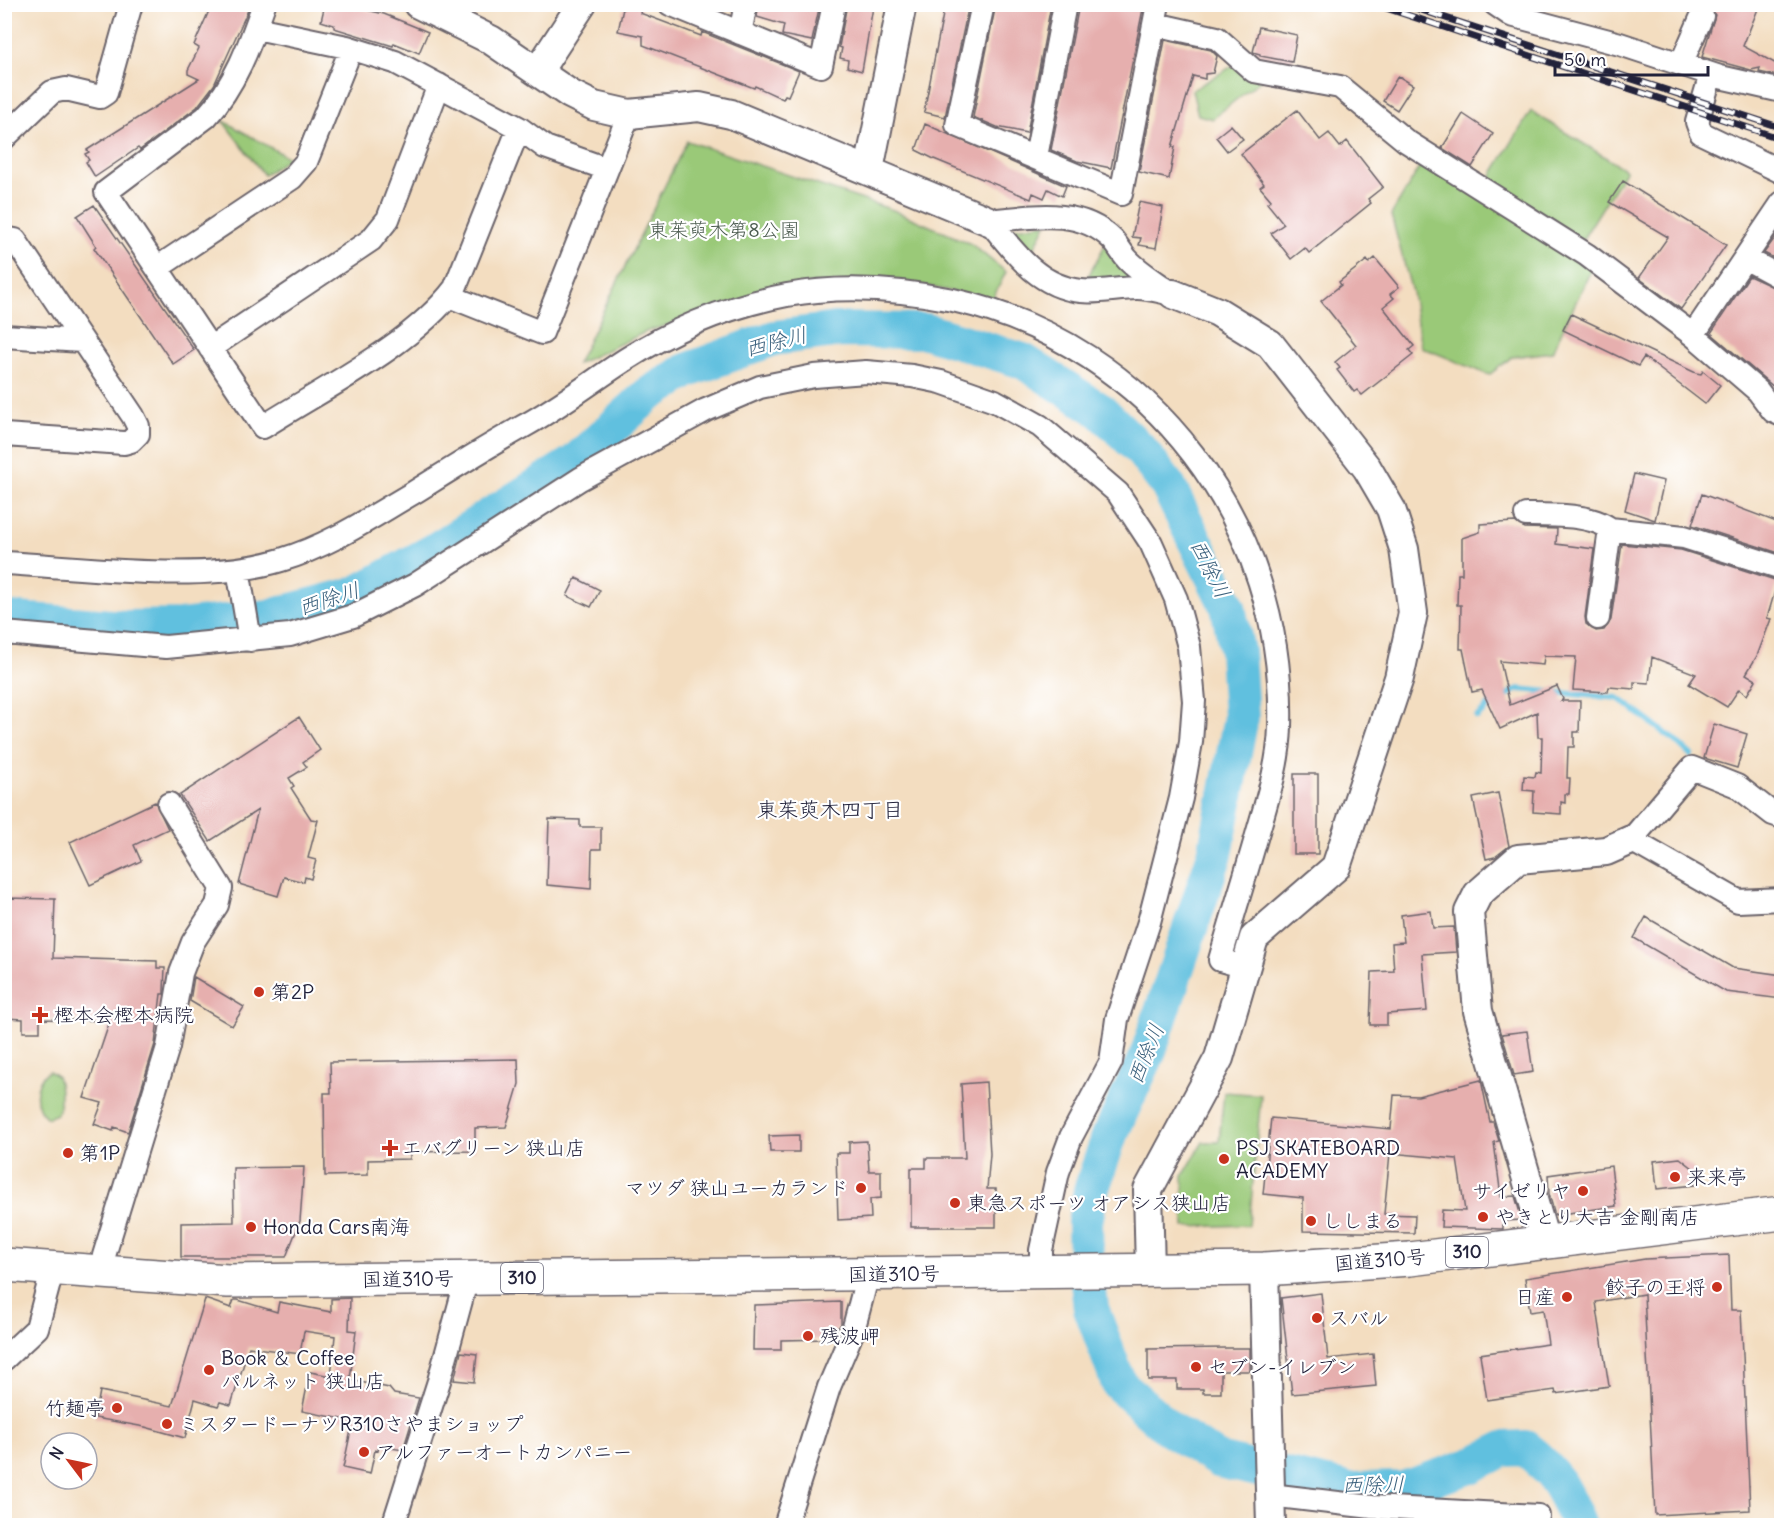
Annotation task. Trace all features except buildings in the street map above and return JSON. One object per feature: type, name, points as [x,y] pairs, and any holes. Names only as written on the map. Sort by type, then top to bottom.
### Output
[{"type":"highway","name":"国道310号","points":[[4,1265],[228,1281],[1264,1269],[1410,1259],[1782,1213]]},
{"type":"street","points":[[4,138],[52,92],[66,89],[100,97],[106,93],[131,4]]},
{"type":"street","points":[[264,4],[256,28],[230,86],[206,117],[106,192],[263,427],[412,333],[449,296],[455,288],[519,128]]},
{"type":"street","points":[[418,4],[490,40],[570,94],[594,106],[629,114],[699,107],[730,114],[989,221],[1019,258],[1041,278],[1059,286],[1082,291],[1140,288],[1173,294],[1218,312],[1270,344],[1367,468],[1381,490],[1391,509],[1404,549],[1413,613],[1399,678],[1336,867],[1254,938],[1219,1058],[1148,1190],[1139,1270]]},
{"type":"street","points":[[538,71],[582,4]]},
{"type":"street","points":[[670,4],[821,66],[834,4]]},
{"type":"street","points":[[740,33],[746,4]]},
{"type":"street","points":[[869,170],[902,4]]},
{"type":"street","points":[[983,4],[957,125],[1121,194],[1156,14],[1217,38],[1254,72],[1340,87],[1406,141],[1587,255],[1693,335],[1758,391],[1773,411],[1782,415]]},
{"type":"street","points":[[1036,157],[1065,4]]},
{"type":"street","points":[[1495,4],[1511,15],[1620,44],[1711,74],[1782,91]]},
{"type":"street","points":[[1681,64],[1702,16]]},
{"type":"street","points":[[256,28],[351,49],[395,62],[519,128],[545,147],[607,169]]},
{"type":"street","points":[[157,268],[292,178],[306,162],[351,49]]},
{"type":"street","points":[[1711,74],[1696,122],[1701,133],[1782,172]]},
{"type":"street","points":[[210,348],[371,240],[388,219],[439,85]]},
{"type":"street","points":[[449,296],[542,333],[629,114]]},
{"type":"street","points":[[1693,335],[1782,203]]},
{"type":"street","points":[[989,221],[1053,215],[1072,218],[1104,233],[1128,260],[1173,294]]},
{"type":"street","points":[[4,238],[15,240],[138,426],[138,434],[131,441],[124,443],[4,435]]},
{"type":"street","points":[[1745,258],[1782,278]]},
{"type":"street","points":[[4,563],[239,574],[278,561],[328,543],[524,426],[630,357],[689,325],[717,314],[790,294],[852,290],[923,294],[1002,314],[1068,344],[1104,367],[1164,418],[1208,474],[1228,506],[1247,547],[1268,603],[1274,628],[1281,731],[1266,806],[1220,960],[1245,967]]},
{"type":"street","points":[[4,336],[82,340]]},
{"type":"street","points":[[4,633],[166,647],[250,637],[290,635],[375,606],[415,585],[580,479],[706,410],[760,387],[814,376],[866,372],[912,376],[941,382],[995,401],[1040,426],[1118,494],[1151,543],[1176,599],[1188,647],[1194,701],[1191,742],[1181,798],[1149,922],[1117,1019],[1112,1062],[1071,1137],[1058,1172],[1041,1251],[1046,1271]]},
{"type":"street","points":[[1526,515],[1555,515],[1603,523],[1610,529],[1684,537],[1782,568]]},
{"type":"street","points":[[1598,618],[1610,529]]},
{"type":"street","points":[[239,574],[250,637]]},
{"type":"street","points":[[1692,768],[1729,770],[1745,776],[1782,802]]},
{"type":"street","points":[[1692,768],[1737,786],[1773,814],[1782,817]]},
{"type":"street","points":[[1545,1241],[1478,1011],[1469,912],[1478,894],[1518,859],[1606,851],[1631,840],[1692,768]]},
{"type":"street","points":[[99,1272],[168,1047],[181,973],[193,942],[217,905],[220,888],[169,804]]},
{"type":"street","points":[[1631,840],[1738,901],[1782,899]]},
{"type":"street","points":[[4,1359],[37,1328],[53,1268]]},
{"type":"street","points":[[1264,1269],[1271,1526]]},
{"type":"street","points":[[785,1526],[829,1387],[853,1331],[868,1274]]},
{"type":"street","points":[[393,1526],[439,1381],[467,1278]]},
{"type":"street","points":[[1270,1492],[1383,1508],[1538,1516]]},
{"type":"green space","points":[[1234,65],[1262,79],[1212,119],[1198,115],[1192,90]]},
{"type":"green space","points":[[1531,111],[1626,170],[1581,242],[1487,183]]},
{"type":"green space","points":[[222,120],[289,158],[264,175]]},
{"type":"green space","name":"東茱萸木第8公園","points":[[687,141],[893,210],[971,244],[1006,272],[992,300],[892,279],[797,285],[648,331],[577,364]]},
{"type":"green space","points":[[1425,158],[1594,264],[1552,352],[1512,357],[1489,375],[1421,347],[1412,292],[1391,215]]},
{"type":"green space","points":[[1047,223],[1031,254],[1014,235],[1015,228]]},
{"type":"green space","points":[[1106,243],[1131,270],[1129,279],[1084,284]]},
{"type":"green space","points":[[49,1071],[57,1076],[60,1095],[57,1114],[48,1118],[39,1108],[36,1094],[40,1081]]},
{"type":"green space","name":"PSJ SKATEBOARD ACADEMY","points":[[1224,1092],[1261,1095],[1249,1225],[1184,1227],[1183,1176],[1203,1142],[1219,1142]]},
{"type":"waterway","name":"西除川","points":[[4,619],[125,628],[180,627],[270,617],[356,594],[434,551],[575,462],[648,395],[686,371],[774,338],[835,330],[926,331],[1023,361],[1101,411],[1140,449],[1168,486],[1228,607],[1237,651],[1241,717],[1215,854],[1148,1053],[1109,1137],[1091,1191],[1085,1222],[1086,1266],[1091,1308],[1119,1384],[1167,1427],[1218,1460],[1349,1490],[1403,1489],[1470,1466],[1504,1449],[1525,1448],[1552,1474],[1579,1526]]},
{"type":"waterway","points":[[1477,717],[1491,704],[1518,689],[1618,698],[1691,755]]},
{"type":"railway","points":[[1374,4],[1782,139]]},
{"type":"railway","points":[[1403,4],[1782,128]]},
{"type":"place","name":"第2P","points":[[259,992]]},
{"type":"place","name":"樫本会樫本病院","points":[[40,1015]]},
{"type":"place","name":"エバグリーン 狭山店","points":[[390,1148]]},
{"type":"place","name":"第1P","points":[[68,1153]]},
{"type":"place","name":"PSJ SKATEBOARD ACADEMY","points":[[1224,1159]]},
{"type":"place","name":"来来亭","points":[[1675,1177]]},
{"type":"place","name":"マツダ 狭山ユーカランド","points":[[861,1188]]},
{"type":"place","name":"サイゼリヤ","points":[[1583,1191]]},
{"type":"place","name":"東急スポーツ オアシス狭山店","points":[[955,1203]]},
{"type":"place","name":"やきとり大吉 金剛南店","points":[[1483,1217]]},
{"type":"place","name":"ししまる","points":[[1311,1221]]},
{"type":"place","name":"Honda Cars南海","points":[[251,1227]]},
{"type":"place","name":"餃子の王将","points":[[1717,1287]]},
{"type":"place","name":"日産","points":[[1567,1297]]},
{"type":"place","name":"スバル","points":[[1317,1318]]},
{"type":"place","name":"残波岬","points":[[808,1336]]},
{"type":"place","name":"セブン-イレブン","points":[[1196,1367]]},
{"type":"place","name":"Book ＆ Coffee パルネット 狭山店","points":[[209,1370]]},
{"type":"place","name":"竹麺亭","points":[[117,1408]]},
{"type":"place","name":"ミスタードーナツR310さやまショップ","points":[[167,1424]]},
{"type":"place","name":"アルファーオートカンパニー","points":[[364,1452]]},
{"type":"district","name":"東茱萸木四丁目","points":[[830,810]]}]
